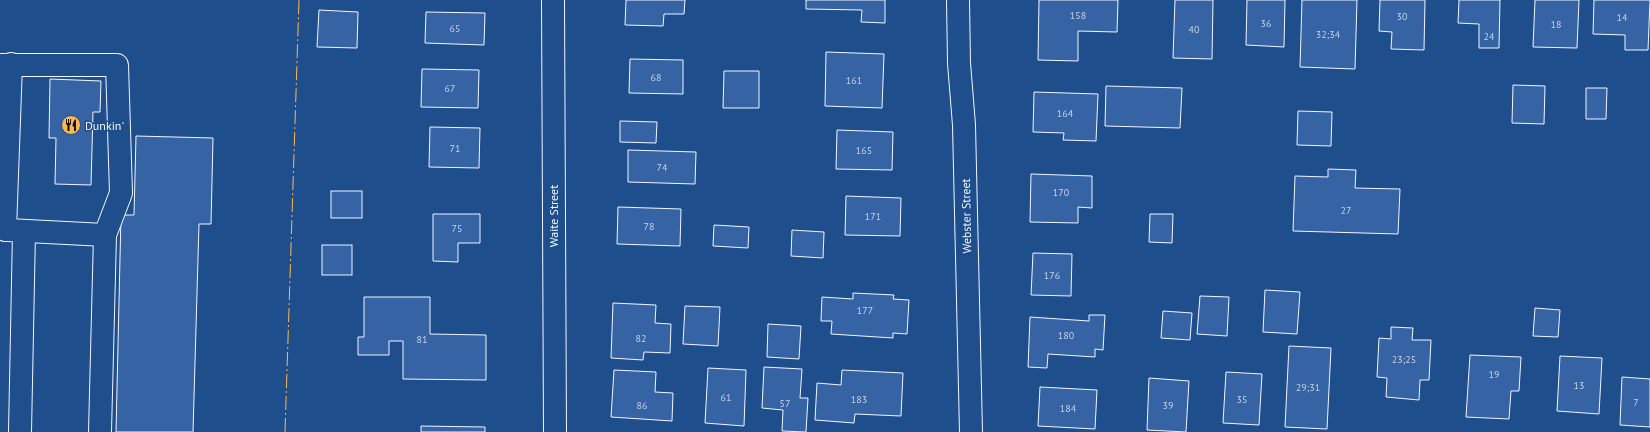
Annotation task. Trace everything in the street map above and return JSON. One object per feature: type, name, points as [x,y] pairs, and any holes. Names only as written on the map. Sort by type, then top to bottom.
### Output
[{"type":"street","name":"Waite Street","points":[[553,0],[555,432]]},
{"type":"street","name":"Webster Street","points":[[958,0],[959,63],[964,126],[971,432]]},
{"type":"street","points":[[20,432],[10,230],[6,64],[117,65],[121,193],[105,235],[100,432]]},
{"type":"street","points":[[10,230],[105,235]]},
{"type":"building","points":[[626,0],[685,0],[684,14],[664,14],[663,26],[625,25]]},
{"type":"building","points":[[806,0],[885,0],[885,23],[861,22],[862,10],[806,9]]},
{"type":"building","points":[[1039,0],[1118,0],[1117,32],[1078,31],[1078,61],[1038,60]]},
{"type":"building","points":[[1175,0],[1213,0],[1212,59],[1173,58]]},
{"type":"building","points":[[1247,0],[1285,0],[1284,47],[1246,45]]},
{"type":"building","points":[[1302,0],[1357,0],[1355,69],[1300,67]]},
{"type":"building","points":[[1380,0],[1425,0],[1424,50],[1391,49],[1392,32],[1379,31]]},
{"type":"building","points":[[1459,0],[1500,0],[1499,48],[1479,48],[1479,24],[1458,23]]},
{"type":"building","points":[[1535,0],[1579,0],[1577,48],[1533,47]]},
{"type":"building","points":[[1594,0],[1650,0],[1648,50],[1625,50],[1625,35],[1593,34]]},
{"type":"building","points":[[319,10],[358,12],[357,48],[317,47]]},
{"type":"building","points":[[426,12],[485,13],[484,45],[425,43]]},
{"type":"building","points":[[826,52],[884,54],[882,108],[825,106]]},
{"type":"building","points":[[630,59],[683,60],[683,94],[629,93]]},
{"type":"building","points":[[422,69],[479,70],[478,108],[421,107]]},
{"type":"building","points":[[724,71],[759,71],[759,108],[723,108]]},
{"type":"building","name":"Dunkin'","points":[[50,79],[101,81],[100,112],[93,112],[91,185],[55,184],[56,138],[49,138]]},
{"type":"building","points":[[1513,85],[1545,86],[1544,124],[1512,123]]},
{"type":"building","points":[[1106,86],[1182,88],[1180,128],[1105,126]]},
{"type":"building","points":[[1586,88],[1607,88],[1606,119],[1586,119]]},
{"type":"building","points":[[1034,92],[1098,94],[1096,141],[1063,140],[1064,133],[1033,132]]},
{"type":"building","points":[[1298,111],[1332,112],[1331,146],[1297,145]]},
{"type":"building","points":[[620,121],[657,122],[656,143],[620,142]]},
{"type":"building","points":[[430,127],[480,128],[479,168],[429,167]]},
{"type":"building","points":[[837,130],[893,132],[892,170],[836,169]]},
{"type":"building","points":[[136,136],[213,138],[211,224],[199,224],[193,432],[116,432],[121,215],[134,215]]},
{"type":"building","points":[[628,150],[696,152],[695,184],[628,182]]},
{"type":"building","points":[[1328,169],[1356,170],[1355,188],[1400,189],[1398,234],[1293,231],[1295,176],[1328,177]]},
{"type":"building","points":[[1031,174],[1092,176],[1092,208],[1078,207],[1078,223],[1030,222]]},
{"type":"building","points":[[331,191],[362,191],[362,218],[331,218]]},
{"type":"building","points":[[846,196],[901,198],[900,236],[845,235]]},
{"type":"building","points":[[618,207],[681,209],[680,246],[617,244]]},
{"type":"building","points":[[433,214],[480,214],[480,243],[458,243],[458,262],[433,261]]},
{"type":"building","points":[[1150,214],[1173,214],[1172,243],[1149,242]]},
{"type":"building","points":[[714,225],[749,227],[748,248],[713,246]]},
{"type":"building","points":[[792,230],[824,232],[823,258],[791,256]]},
{"type":"building","points":[[322,245],[352,245],[352,275],[322,275]]},
{"type":"building","points":[[1033,253],[1072,254],[1071,296],[1031,295]]},
{"type":"building","points":[[1265,290],[1300,292],[1297,334],[1263,332]]},
{"type":"building","points":[[853,293],[894,295],[893,299],[909,300],[907,334],[893,333],[893,338],[831,334],[832,321],[821,321],[822,297],[853,299]]},
{"type":"building","points":[[1200,296],[1229,297],[1227,336],[1197,334]]},
{"type":"building","points":[[364,297],[430,297],[430,334],[486,335],[486,380],[403,379],[403,341],[389,341],[389,355],[358,355],[358,337],[364,337]]},
{"type":"building","points":[[613,303],[656,305],[655,323],[671,324],[670,353],[644,352],[643,360],[611,358]]},
{"type":"building","points":[[685,306],[720,307],[718,346],[683,344]]},
{"type":"building","points":[[1535,308],[1560,310],[1558,337],[1533,336]]},
{"type":"building","points":[[1163,311],[1192,313],[1190,340],[1161,338]]},
{"type":"building","points":[[1089,315],[1105,315],[1103,350],[1095,349],[1095,357],[1048,354],[1047,368],[1028,367],[1030,317],[1089,321]]},
{"type":"building","points":[[768,324],[801,326],[799,359],[767,357]]},
{"type":"building","points":[[1391,327],[1413,328],[1412,340],[1431,340],[1429,380],[1420,380],[1419,400],[1386,397],[1387,378],[1377,377],[1379,338],[1391,339]]},
{"type":"building","points":[[1289,346],[1331,348],[1327,429],[1285,427]]},
{"type":"building","points":[[1470,355],[1521,357],[1519,391],[1511,391],[1509,419],[1466,417]]},
{"type":"building","points":[[1560,356],[1602,358],[1599,414],[1557,411]]},
{"type":"building","points":[[764,367],[802,369],[800,398],[808,398],[806,432],[782,431],[783,410],[762,408]]},
{"type":"building","points":[[708,368],[746,370],[744,426],[705,423]]},
{"type":"building","points":[[614,370],[656,372],[655,392],[673,393],[672,421],[611,417]]},
{"type":"building","points":[[842,370],[903,373],[901,416],[855,414],[854,423],[815,420],[817,383],[841,385]]},
{"type":"building","points":[[1226,372],[1262,374],[1259,425],[1223,423]]},
{"type":"building","points":[[1622,377],[1650,379],[1650,427],[1620,425]]},
{"type":"building","points":[[1149,378],[1189,381],[1186,432],[1147,430]]},
{"type":"building","points":[[1040,387],[1097,390],[1095,429],[1038,426]]},
{"type":"building","points":[[421,426],[485,427],[485,432],[421,432]]},
{"type":"power","points":[[285,432],[299,0]]},
{"type":"place","name":"Dunkin'","points":[[71,125]]}]
